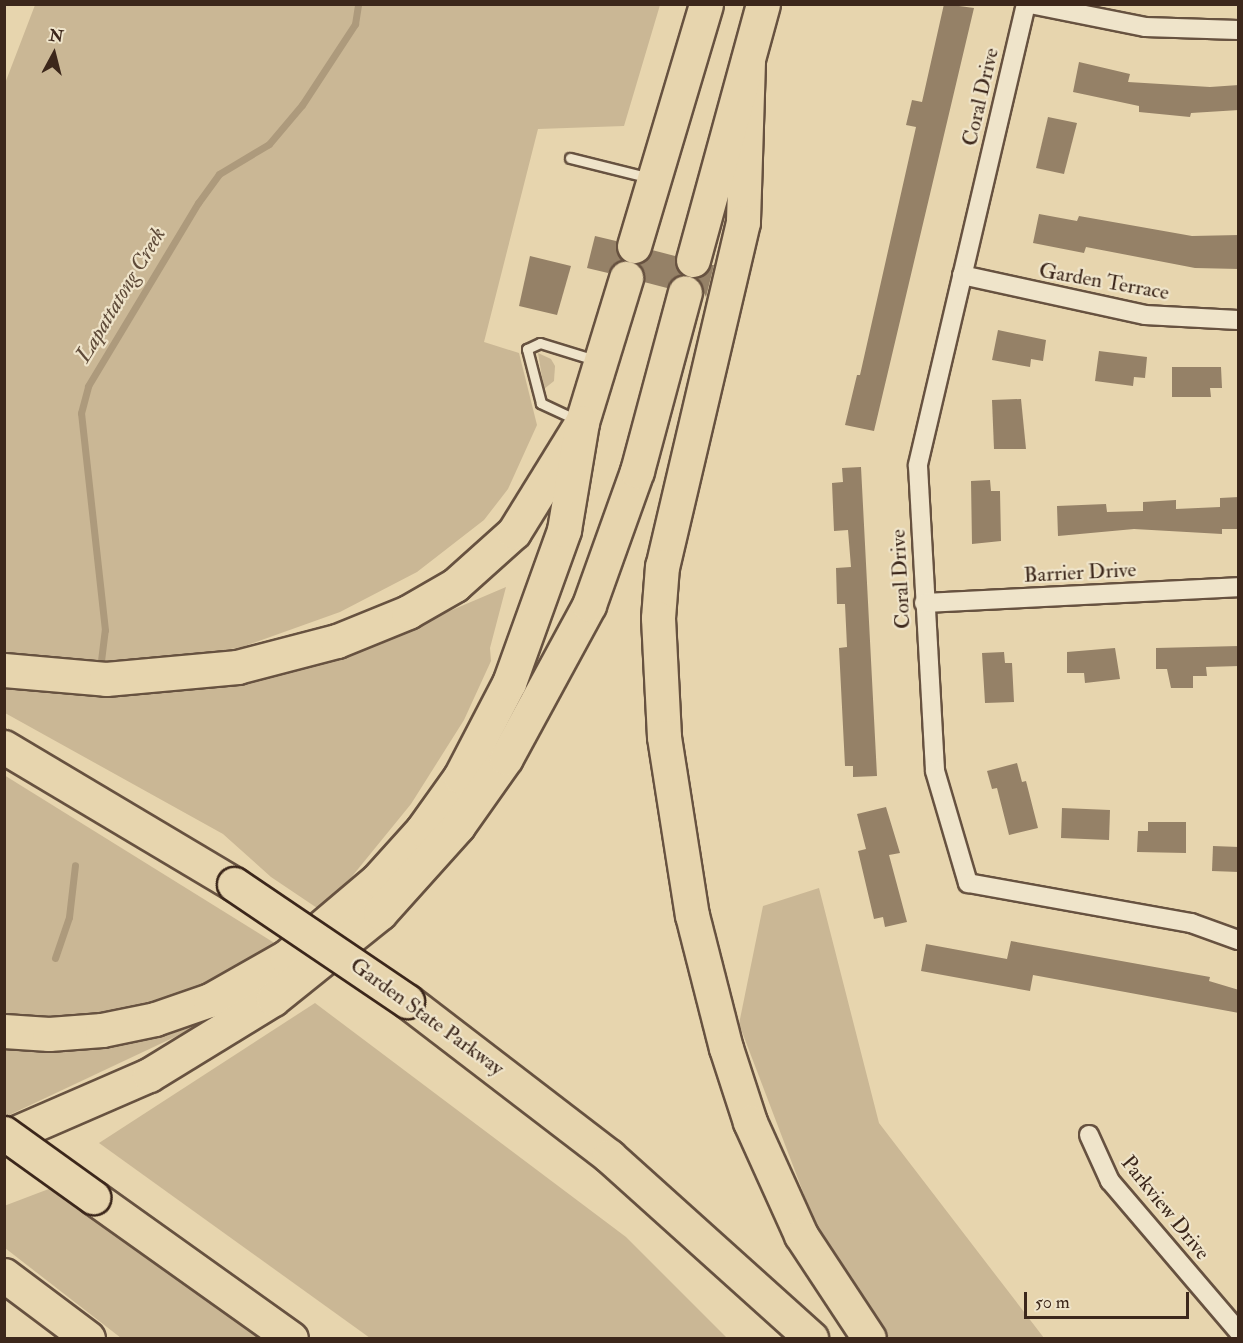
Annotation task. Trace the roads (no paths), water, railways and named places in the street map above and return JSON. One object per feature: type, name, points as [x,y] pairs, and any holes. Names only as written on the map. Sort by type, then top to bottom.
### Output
[{"type":"highway","points":[[694,44],[700,4]]},
{"type":"highway","points":[[634,246],[652,178],[706,4]]},
{"type":"highway","points":[[693,260],[764,4]]},
{"type":"highway","points":[[748,61],[743,222],[661,574],[658,628],[664,737],[694,925],[726,1048],[747,1112],[801,1235],[869,1338]]},
{"type":"highway","points":[[4,1031],[49,1034],[102,1030],[155,1019],[210,1000],[286,957],[377,880],[422,830],[460,777],[509,683],[561,541],[582,422],[603,362],[626,278]]},
{"type":"highway","points":[[4,1138],[118,1090],[231,1028],[350,940],[408,885],[445,842],[506,758],[589,605],[637,471],[685,292]]},
{"type":"highway","points":[[4,670],[106,679],[206,673],[277,660],[371,628],[440,595],[496,550],[532,508],[582,422]]},
{"type":"highway","name":"Garden State Parkway","points":[[4,747],[234,884],[407,1001],[609,1156],[811,1338]]},
{"type":"highway","points":[[4,1133],[291,1338]]},
{"type":"highway","points":[[4,1275],[88,1338]]},
{"type":"street","points":[[1028,4],[1145,27],[1239,30]]},
{"type":"street","name":"Coral Drive","points":[[1028,4],[918,466],[935,771],[968,883],[1191,923],[1239,940]]},
{"type":"street","name":"Garden Terrace","points":[[962,275],[1145,315],[1239,320]]},
{"type":"street","name":"Barrier Drive","points":[[924,603],[1239,587]]},
{"type":"street","name":"Parkview Drive","points":[[1089,1135],[1110,1181],[1231,1308],[1239,1331]]},
{"type":"lane","points":[[570,158],[652,178]]},
{"type":"lane","points":[[582,422],[541,403],[527,349],[540,343],[603,362]]},
{"type":"waterway","name":"Lapattatong Creek","points":[[100,669],[105,630],[81,413],[88,386],[198,203],[219,174],[269,144],[302,105],[355,24],[358,4]]},
{"type":"waterway","name":"Lapattatong Creek","points":[[55,958],[69,917],[75,865]]}]
